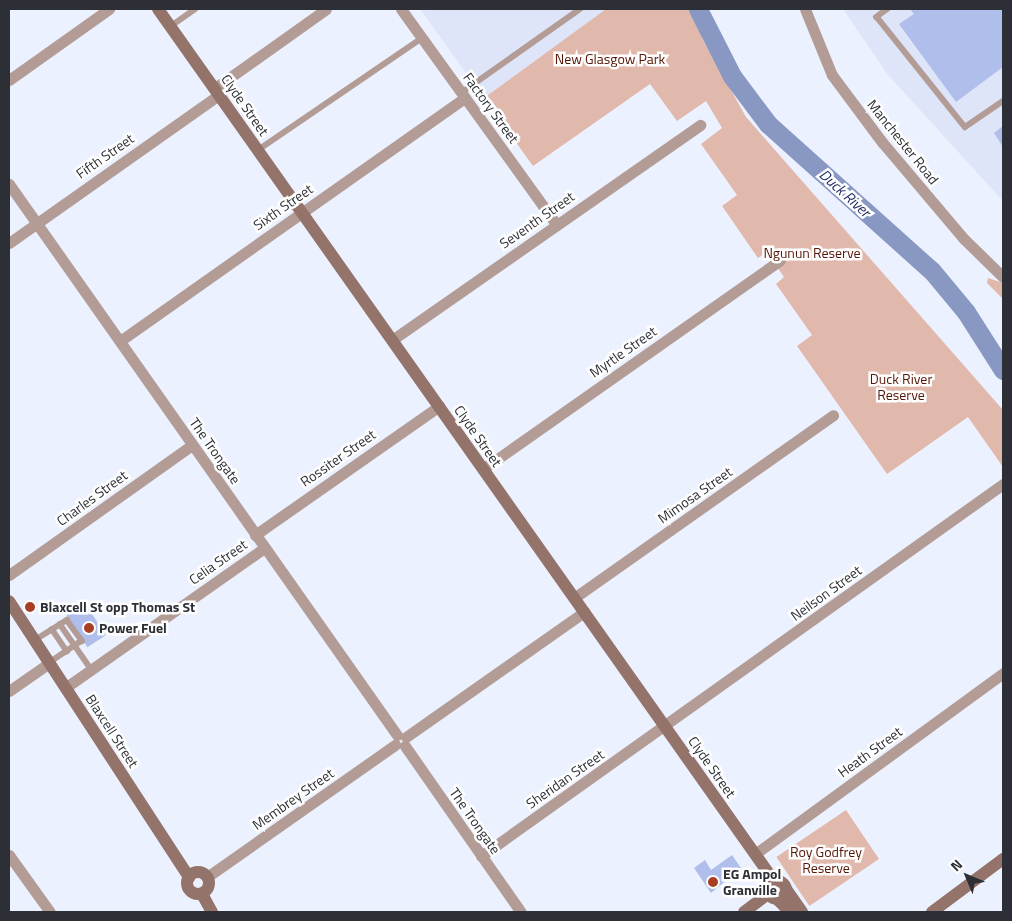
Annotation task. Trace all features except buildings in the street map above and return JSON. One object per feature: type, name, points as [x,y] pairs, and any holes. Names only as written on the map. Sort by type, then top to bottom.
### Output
[{"type":"main road","name":"Clyde Street","points":[[158,9],[774,881],[777,894]]},
{"type":"main road","name":"Blaxcell Street","points":[[9,601],[189,877]]},
{"type":"main road","points":[[932,912],[1003,859]]},
{"type":"main road","points":[[202,894],[209,887],[207,877],[198,872],[189,877],[189,890],[202,894],[212,912]]},
{"type":"main road","points":[[744,912],[777,894]]},
{"type":"main road","points":[[777,894],[790,912]]},
{"type":"main road","points":[[777,894],[802,912]]},
{"type":"street","points":[[9,80],[109,9]]},
{"type":"street","name":"Fifth Street","points":[[9,243],[217,92],[326,9]]},
{"type":"street","name":"Factory Street","points":[[401,9],[557,225]]},
{"type":"street","name":"Manchester Road","points":[[805,9],[832,75],[870,127],[964,239],[1003,277]]},
{"type":"street","name":"Sixth Street","points":[[120,341],[463,96]]},
{"type":"street","name":"Seventh Street","points":[[392,340],[700,125]]},
{"type":"street","name":"The Trongate","points":[[9,184],[521,912]]},
{"type":"street","name":"Myrtle Street","points":[[483,469],[780,260]]},
{"type":"street","name":"Rossiter Street","points":[[255,535],[439,406]]},
{"type":"street","name":"Mimosa Street","points":[[574,598],[833,415]]},
{"type":"street","name":"Charles Street","points":[[9,575],[192,445]]},
{"type":"street","name":"Neilson Street","points":[[666,727],[1003,484]]},
{"type":"street","name":"Celia Street","points":[[65,688],[264,548]]},
{"type":"street","name":"Membrey Street","points":[[207,877],[584,612]]},
{"type":"street","points":[[9,691],[49,663]]},
{"type":"street","name":"Heath Street","points":[[755,854],[1003,673]]},
{"type":"street","name":"Sheridan Street","points":[[481,856],[666,727]]},
{"type":"street","points":[[9,854],[50,912]]},
{"type":"lane","points":[[170,26],[194,9]]},
{"type":"lane","points":[[463,96],[580,9]]},
{"type":"lane","points":[[888,9],[877,17],[966,127],[1003,101]]},
{"type":"lane","points":[[258,150],[422,38]]},
{"type":"lane","points":[[35,641],[67,620],[82,641],[49,663]]},
{"type":"lane","points":[[60,624],[91,669]]},
{"type":"lane","points":[[52,629],[67,651]]},
{"type":"shaded area","points":[[420,9],[606,9],[484,98]]},
{"type":"shaded area","points":[[843,9],[1003,9],[1003,201],[888,75]]},
{"type":"green space","name":"Duck River Reserve","points":[[606,9],[692,9],[703,40],[746,117],[1003,410],[1003,467],[968,417],[887,474],[797,346],[812,335],[776,284],[784,277],[767,252],[758,258],[722,206],[737,195],[701,144],[722,128],[706,101],[677,121],[650,84],[533,166],[484,98]]},
{"type":"green space","points":[[988,278],[1003,283],[1003,299],[987,283]]},
{"type":"green space","name":"Roy Godfrey Reserve","points":[[846,810],[879,859],[809,906],[776,857]]},
{"type":"waterway","name":"Duck River","points":[[698,9],[732,76],[768,124],[932,271],[966,312],[1003,370]]},
{"type":"place","name":"Blaxcell St opp Thomas St","points":[[30,607]]},
{"type":"place","name":"Power Fuel","points":[[89,628]]},
{"type":"place","name":"EG Ampol Granville","points":[[713,882]]},
{"type":"park label","name":"New Glasgow Park","points":[[610,59]]},
{"type":"park label","name":"Ngunun Reserve","points":[[812,253]]}]
